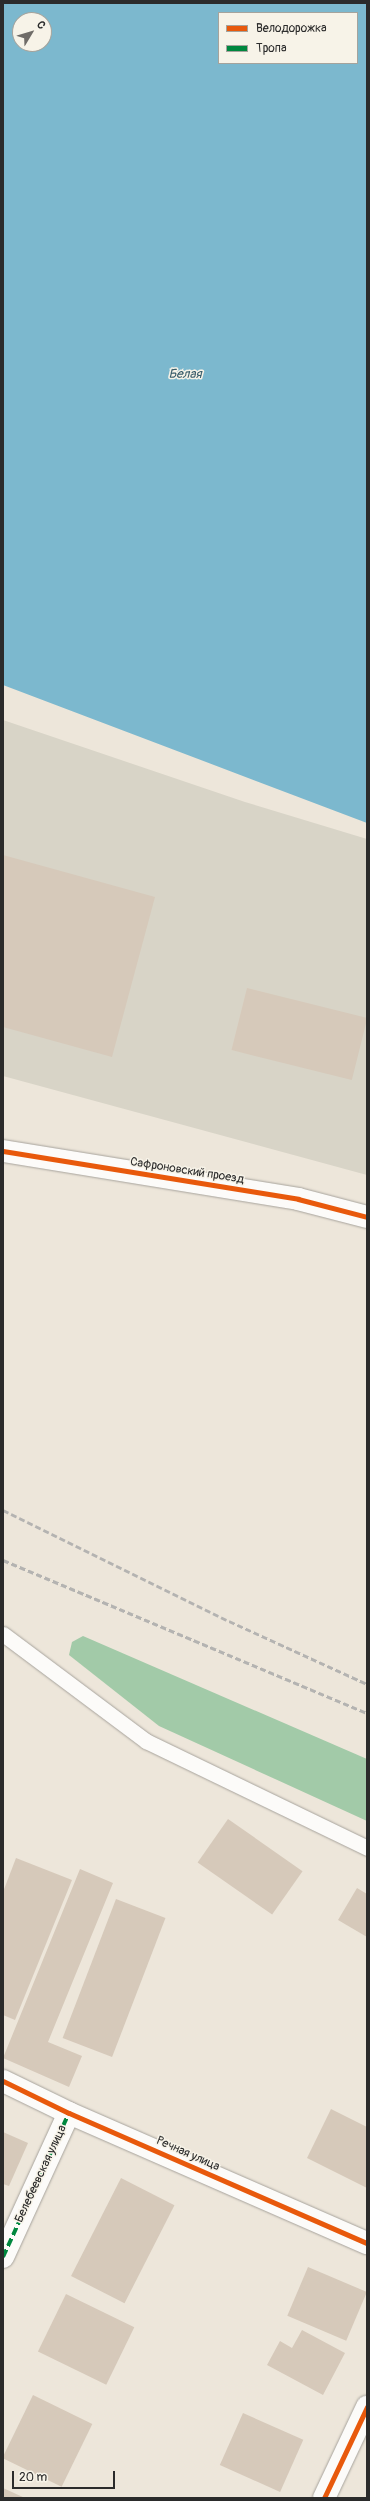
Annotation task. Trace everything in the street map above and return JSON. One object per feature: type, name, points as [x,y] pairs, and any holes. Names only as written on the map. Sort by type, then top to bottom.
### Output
[{"type":"street","name":"Сафроновский проезд","points":[[3,1151],[298,1199],[367,1217]]},
{"type":"street","name":"Речная улица","points":[[3,2081],[69,2113],[367,2243]]},
{"type":"street","name":"Белебеевская улица","points":[[3,2257],[69,2113]]},
{"type":"street","points":[[324,2498],[367,2407]]},
{"type":"lane","points":[[3,1634],[146,1741],[367,1848]]},
{"type":"shaded area","points":[[3,720],[245,802],[367,839],[367,1175],[3,1076]]},
{"type":"green space","points":[[83,1636],[367,1759],[367,1821],[159,1726],[69,1655],[72,1642]]},
{"type":"water","name":"Белая","points":[[3,3],[367,3],[367,823],[3,685]]},
{"type":"building","points":[[3,855],[155,897],[112,1057],[3,1027]]},
{"type":"building","points":[[247,988],[367,1018],[352,1080],[232,1050]]},
{"type":"building","points":[[228,1819],[303,1871],[272,1915],[198,1862]]},
{"type":"building","points":[[16,1858],[72,1880],[15,2020],[3,2015],[3,1892]]},
{"type":"building","points":[[80,1869],[113,1883],[48,2042],[82,2056],[69,2087],[3,2058]]},
{"type":"building","points":[[357,1888],[367,1894],[367,1937],[338,1920]]},
{"type":"building","points":[[116,1899],[165,1918],[112,2057],[63,2038]]},
{"type":"building","points":[[331,2109],[367,2127],[367,2188],[307,2158]]},
{"type":"building","points":[[3,2132],[28,2143],[9,2186],[3,2184]]},
{"type":"building","points":[[121,2178],[174,2205],[125,2303],[71,2276]]},
{"type":"building","points":[[308,2267],[367,2292],[346,2341],[287,2316]]},
{"type":"building","points":[[66,2294],[134,2327],[106,2385],[38,2352]]},
{"type":"building","points":[[302,2330],[345,2353],[323,2395],[267,2365],[280,2341],[292,2348]]},
{"type":"building","points":[[33,2395],[92,2424],[62,2487],[3,2458]]},
{"type":"building","points":[[243,2413],[303,2440],[280,2492],[220,2465]]},
{"type":"building","points":[[3,2488],[25,2498],[3,2498]]},
{"type":"railway","points":[[3,1510],[229,1621],[367,1684]]},
{"type":"railway","points":[[3,1560],[367,1713]]},
{"type":"marked path","points":[[3,2257],[69,2113]]},
{"type":"cycle path","points":[[3,1151],[298,1199],[367,1217]]},
{"type":"cycle path","points":[[3,2081],[69,2113],[367,2243]]},
{"type":"cycle path","points":[[324,2498],[367,2407]]}]
